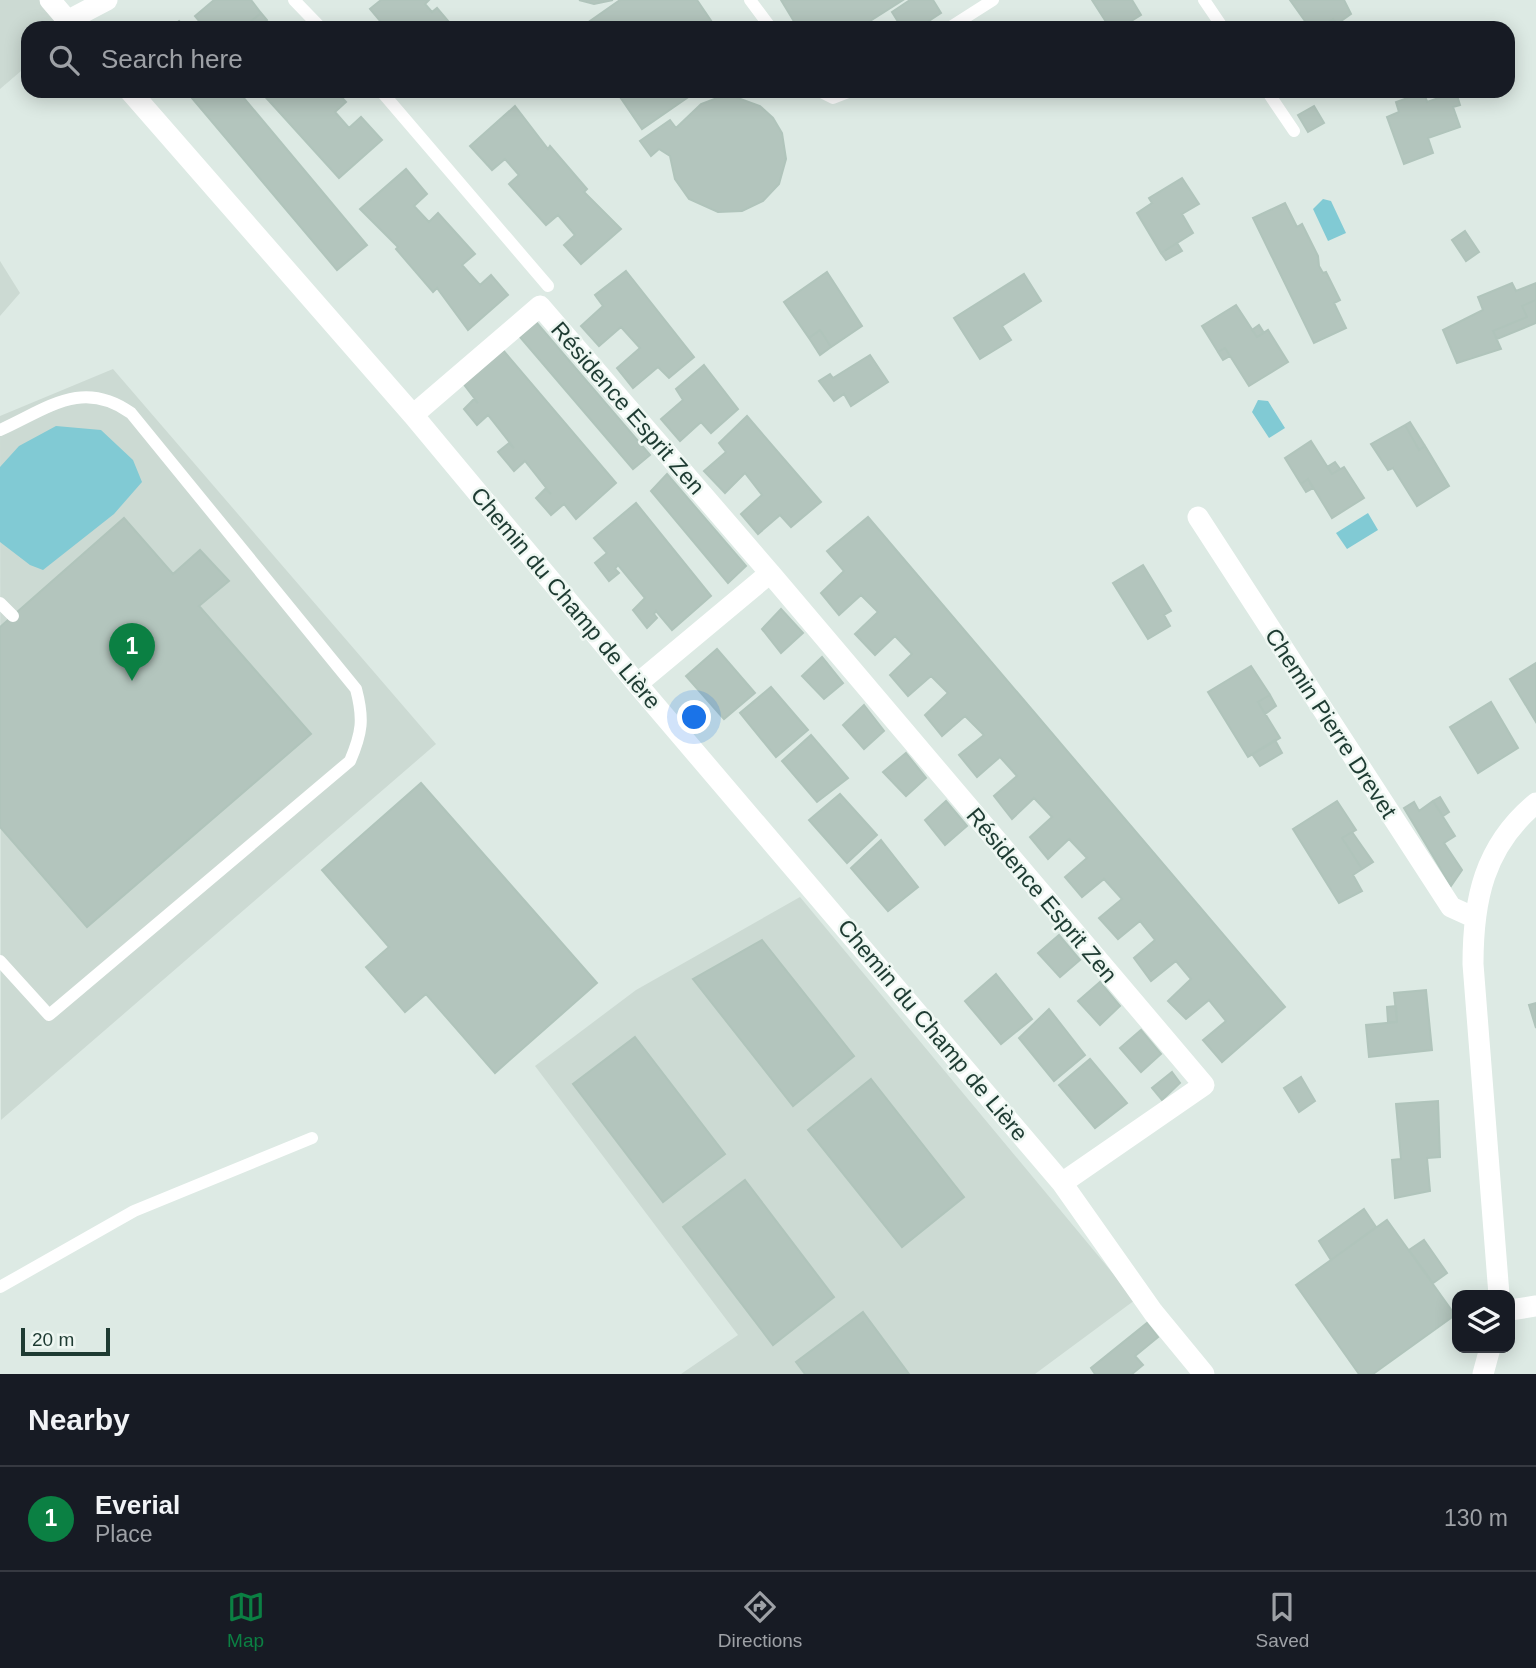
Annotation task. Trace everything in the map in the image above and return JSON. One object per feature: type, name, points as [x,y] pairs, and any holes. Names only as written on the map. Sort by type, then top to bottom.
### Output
[{"type":"street","points":[[50,0],[68,21]]},
{"type":"street","points":[[76,21],[107,0]]},
{"type":"street","name":"Chemin du Champ de Lière","points":[[136,98],[413,415],[637,684],[1062,1183],[1153,1312],[1204,1374]]},
{"type":"street","name":"Résidence Esprit Zen","points":[[413,415],[540,306],[770,573],[1203,1085],[1062,1183]]},
{"type":"street","name":"Chemin Pierre Drevet","points":[[1198,517],[1451,907],[1474,917]]},
{"type":"street","points":[[637,684],[770,573]]},
{"type":"street","points":[[1499,1290],[1473,964],[1474,917],[1481,882],[1495,853],[1509,830],[1536,803]]},
{"type":"street","points":[[1515,1309],[1536,1306]]},
{"type":"street","points":[[1483,1374],[1489,1353]]},
{"type":"lane","points":[[294,0],[314,21]]},
{"type":"lane","points":[[750,0],[766,21]]},
{"type":"lane","points":[[960,21],[993,0]]},
{"type":"lane","points":[[1204,0],[1218,21]]},
{"type":"lane","points":[[387,98],[548,286]]},
{"type":"lane","points":[[1272,98],[1294,131]]},
{"type":"lane","points":[[0,430],[72,397],[96,395],[117,402],[131,413],[356,689],[361,735],[350,761],[49,1016],[0,961]]},
{"type":"lane","points":[[0,603],[13,617]]},
{"type":"lane","points":[[0,1287],[134,1211],[312,1138]]},
{"type":"shaded area","points":[[0,0],[45,0],[62,21],[21,21],[21,71],[0,89]]},
{"type":"shaded area","points":[[0,261],[20,293],[0,316]]},
{"type":"shaded area","points":[[113,369],[436,744],[1,1120],[0,416]]},
{"type":"shaded area","points":[[800,897],[1135,1300],[1035,1374],[681,1374],[738,1335],[535,1066],[636,990]]},
{"type":"water","points":[[1323,199],[1331,201],[1346,233],[1328,241],[1313,209]]},
{"type":"water","points":[[1258,400],[1268,401],[1285,428],[1269,438],[1252,412]]},
{"type":"water","points":[[56,426],[101,430],[133,460],[142,482],[114,514],[43,570],[30,565],[0,542],[0,467],[19,446]]},
{"type":"water","points":[[1368,513],[1378,530],[1347,549],[1336,533]]},
{"type":"building","points":[[214,0],[251,0],[261,13],[251,21],[199,21],[195,16]]},
{"type":"building","points":[[381,0],[429,0],[425,4],[432,12],[437,8],[448,21],[380,21],[370,9]]},
{"type":"building","points":[[579,0],[613,0],[594,4]]},
{"type":"building","points":[[620,0],[697,0],[711,21],[590,21]]},
{"type":"building","points":[[781,0],[903,0],[870,21],[794,21]]},
{"type":"building","points":[[910,0],[933,0],[941,13],[929,21],[898,21],[892,12]]},
{"type":"building","points":[[1092,0],[1132,0],[1141,15],[1131,21],[1106,21]]},
{"type":"building","points":[[1290,0],[1344,0],[1351,14],[1341,21],[1305,21]]},
{"type":"building","points":[[261,13],[267,20],[266,21],[251,21]]},
{"type":"building","points":[[192,98],[244,98],[367,245],[337,270]]},
{"type":"building","points":[[266,98],[342,98],[346,102],[335,112],[349,128],[361,117],[382,140],[339,178]]},
{"type":"building","points":[[621,98],[687,98],[642,129]]},
{"type":"building","points":[[717,98],[738,98],[760,106],[773,118],[782,133],[786,159],[779,184],[763,201],[742,211],[718,212],[689,199],[675,179],[670,156],[659,149],[651,156],[640,141],[670,120],[676,128],[701,104]]},
{"type":"building","points":[[1407,98],[1426,98],[1427,102],[1439,98],[1458,98],[1460,105],[1453,107],[1460,127],[1428,138],[1433,153],[1404,164],[1387,117],[1399,112],[1396,102]]},
{"type":"building","points":[[515,106],[548,149],[550,146],[587,189],[584,192],[621,229],[581,264],[564,245],[575,235],[558,215],[546,225],[509,184],[519,175],[505,159],[492,170],[470,146]]},
{"type":"building","points":[[1314,106],[1324,123],[1308,132],[1298,115]]},
{"type":"building","points":[[406,169],[427,194],[414,206],[429,222],[438,213],[475,254],[462,265],[480,285],[491,275],[508,295],[468,330],[437,288],[433,292],[396,249],[398,247],[360,209]]},
{"type":"building","points":[[1182,178],[1199,204],[1182,214],[1193,233],[1161,253],[1137,213],[1152,203],[1149,198]]},
{"type":"building","points":[[1285,203],[1297,227],[1302,224],[1318,256],[1319,266],[1323,273],[1326,272],[1340,300],[1334,303],[1346,328],[1314,343],[1253,218]]},
{"type":"building","points":[[1465,231],[1479,252],[1466,261],[1452,240]]},
{"type":"building","points":[[1177,243],[1182,251],[1166,260],[1161,253]]},
{"type":"building","points":[[626,271],[694,357],[669,378],[658,367],[633,388],[617,368],[640,348],[621,327],[599,346],[581,326],[603,306],[595,295]]},
{"type":"building","points":[[827,272],[862,326],[831,347],[820,330],[809,338],[784,302]]},
{"type":"building","points":[[1024,274],[1041,301],[1002,326],[1011,340],[980,359],[954,318]]},
{"type":"building","points":[[1512,283],[1516,291],[1536,283],[1536,300],[1522,306],[1527,317],[1493,331],[1501,349],[1457,363],[1443,330],[1483,310],[1478,297]]},
{"type":"building","points":[[1536,300],[1536,323],[1497,339],[1493,331],[1527,317],[1522,306]]},
{"type":"building","points":[[1236,305],[1257,337],[1268,330],[1288,362],[1249,386],[1225,348],[1218,352],[1202,326]]},
{"type":"building","points":[[536,322],[650,455],[633,469],[520,337]]},
{"type":"building","points":[[1259,325],[1264,333],[1257,337],[1252,330]]},
{"type":"building","points":[[820,330],[831,347],[820,355],[809,338]]},
{"type":"building","points":[[1225,348],[1230,356],[1223,360],[1218,352]]},
{"type":"building","points":[[502,349],[616,483],[576,519],[564,504],[551,515],[536,498],[545,489],[551,494],[525,461],[514,471],[498,452],[509,443],[514,448],[488,415],[477,425],[464,409],[474,399],[478,403],[462,382]]},
{"type":"building","points":[[870,355],[888,382],[851,406],[844,394],[834,401],[819,381],[830,374],[833,378]]},
{"type":"building","points":[[704,365],[738,409],[711,433],[701,422],[680,441],[661,419],[683,400],[676,389]]},
{"type":"building","points":[[747,416],[821,502],[791,527],[780,515],[758,534],[741,514],[762,495],[745,473],[725,493],[704,471],[726,452],[719,443]]},
{"type":"building","points":[[1410,422],[1425,446],[1419,450],[1405,425]]},
{"type":"building","points":[[1405,425],[1419,450],[1425,446],[1449,486],[1417,506],[1393,468],[1388,470],[1371,444]]},
{"type":"building","points":[[1311,441],[1332,474],[1344,467],[1364,498],[1332,518],[1308,479],[1301,484],[1285,458]]},
{"type":"building","points":[[1335,462],[1340,469],[1332,474],[1327,467]]},
{"type":"building","points":[[667,474],[746,566],[728,583],[651,491]]},
{"type":"building","points":[[1308,479],[1313,488],[1306,492],[1301,484]]},
{"type":"building","points":[[636,503],[711,596],[672,630],[656,611],[654,614],[657,618],[647,628],[633,610],[645,598],[618,565],[615,569],[619,573],[609,581],[595,563],[607,553],[594,538]]},
{"type":"building","points":[[868,517],[1285,1007],[1222,1062],[1203,1040],[1226,1021],[1209,1000],[1186,1019],[1168,1001],[1191,979],[1176,961],[1151,981],[1134,958],[1155,940],[1140,921],[1118,939],[1099,918],[1122,899],[1104,879],[1082,897],[1065,877],[1087,858],[1069,839],[1048,859],[1030,837],[1052,817],[1034,798],[1012,819],[994,796],[1017,776],[1000,757],[977,777],[959,755],[984,735],[965,716],[942,736],[925,715],[948,693],[931,676],[908,696],[890,675],[912,654],[895,636],[875,655],[855,634],[878,612],[861,595],[839,615],[821,593],[844,571],[827,551]]},
{"type":"building","points":[[124,518],[173,574],[200,550],[229,581],[199,606],[311,734],[87,927],[0,827],[0,627]]},
{"type":"building","points":[[1143,565],[1171,611],[1164,615],[1170,626],[1148,639],[1113,583]]},
{"type":"building","points":[[781,609],[803,633],[781,653],[762,629]]},
{"type":"building","points":[[717,649],[755,693],[724,719],[686,676]]},
{"type":"building","points":[[822,657],[843,683],[824,699],[802,676]]},
{"type":"building","points":[[1536,663],[1536,722],[1510,679]]},
{"type":"building","points":[[1251,666],[1270,695],[1258,702],[1280,738],[1248,757],[1208,692]]},
{"type":"building","points":[[771,687],[808,730],[776,757],[740,713]]},
{"type":"building","points":[[1270,695],[1276,706],[1265,714],[1258,702]]},
{"type":"building","points":[[1491,702],[1518,748],[1478,773],[1450,727]]},
{"type":"building","points":[[864,705],[884,731],[864,749],[843,725]]},
{"type":"building","points":[[811,735],[848,778],[817,802],[782,761]]},
{"type":"building","points":[[1275,740],[1282,753],[1260,766],[1252,754]]},
{"type":"building","points":[[906,753],[926,778],[906,796],[883,772]]},
{"type":"building","points":[[421,783],[597,983],[495,1073],[426,994],[405,1012],[366,967],[389,947],[322,870]]},
{"type":"building","points":[[840,794],[877,835],[847,863],[809,820]]},
{"type":"building","points":[[1440,797],[1449,812],[1443,816],[1433,801]]},
{"type":"building","points":[[946,801],[967,826],[945,845],[925,820]]},
{"type":"building","points":[[1337,801],[1356,830],[1342,838],[1362,869],[1353,875],[1362,891],[1339,903],[1293,829]]},
{"type":"building","points":[[1433,801],[1455,836],[1444,843],[1462,870],[1451,886],[1404,808],[1414,802],[1419,811]]},
{"type":"building","points":[[1352,832],[1373,862],[1362,869],[1342,838]]},
{"type":"building","points":[[881,840],[918,887],[888,911],[851,868]]},
{"type":"building","points":[[1059,935],[1080,960],[1060,977],[1038,953]]},
{"type":"building","points":[[762,940],[854,1056],[793,1106],[693,979]]},
{"type":"building","points":[[996,974],[1032,1019],[1001,1044],[965,1001]]},
{"type":"building","points":[[1100,982],[1120,1006],[1100,1025],[1078,1001]]},
{"type":"building","points":[[1426,990],[1432,1050],[1369,1057],[1366,1025],[1397,1022],[1394,993]]},
{"type":"building","points":[[1536,1003],[1536,1028],[1529,1005]]},
{"type":"building","points":[[1396,1006],[1397,1022],[1388,1022],[1387,1007]]},
{"type":"building","points":[[1049,1009],[1085,1055],[1054,1081],[1019,1038]]},
{"type":"building","points":[[1141,1030],[1161,1054],[1141,1072],[1120,1048]]},
{"type":"building","points":[[635,1037],[725,1154],[663,1202],[573,1084]]},
{"type":"building","points":[[1090,1059],[1127,1103],[1095,1128],[1059,1085]]},
{"type":"building","points":[[1172,1072],[1180,1083],[1162,1100],[1152,1088]]},
{"type":"building","points":[[1301,1077],[1315,1101],[1299,1112],[1284,1088]]},
{"type":"building","points":[[871,1079],[964,1197],[902,1247],[808,1130]]},
{"type":"building","points":[[1438,1101],[1440,1157],[1427,1158],[1430,1191],[1395,1198],[1392,1160],[1401,1159],[1396,1104]]},
{"type":"building","points":[[745,1180],[834,1297],[773,1345],[683,1227]]},
{"type":"building","points":[[1364,1209],[1376,1227],[1331,1260],[1319,1241]]},
{"type":"building","points":[[1387,1220],[1452,1311],[1452,1317],[1373,1374],[1359,1374],[1296,1285]]},
{"type":"building","points":[[1424,1240],[1447,1273],[1433,1283],[1409,1250]]},
{"type":"building","points":[[863,1312],[909,1374],[805,1374],[796,1362]]},
{"type":"building","points":[[1147,1323],[1158,1337],[1135,1356],[1143,1365],[1132,1374],[1095,1374],[1091,1368]]},
{"type":"place","name":"Everial","points":[[132,681]]}]
